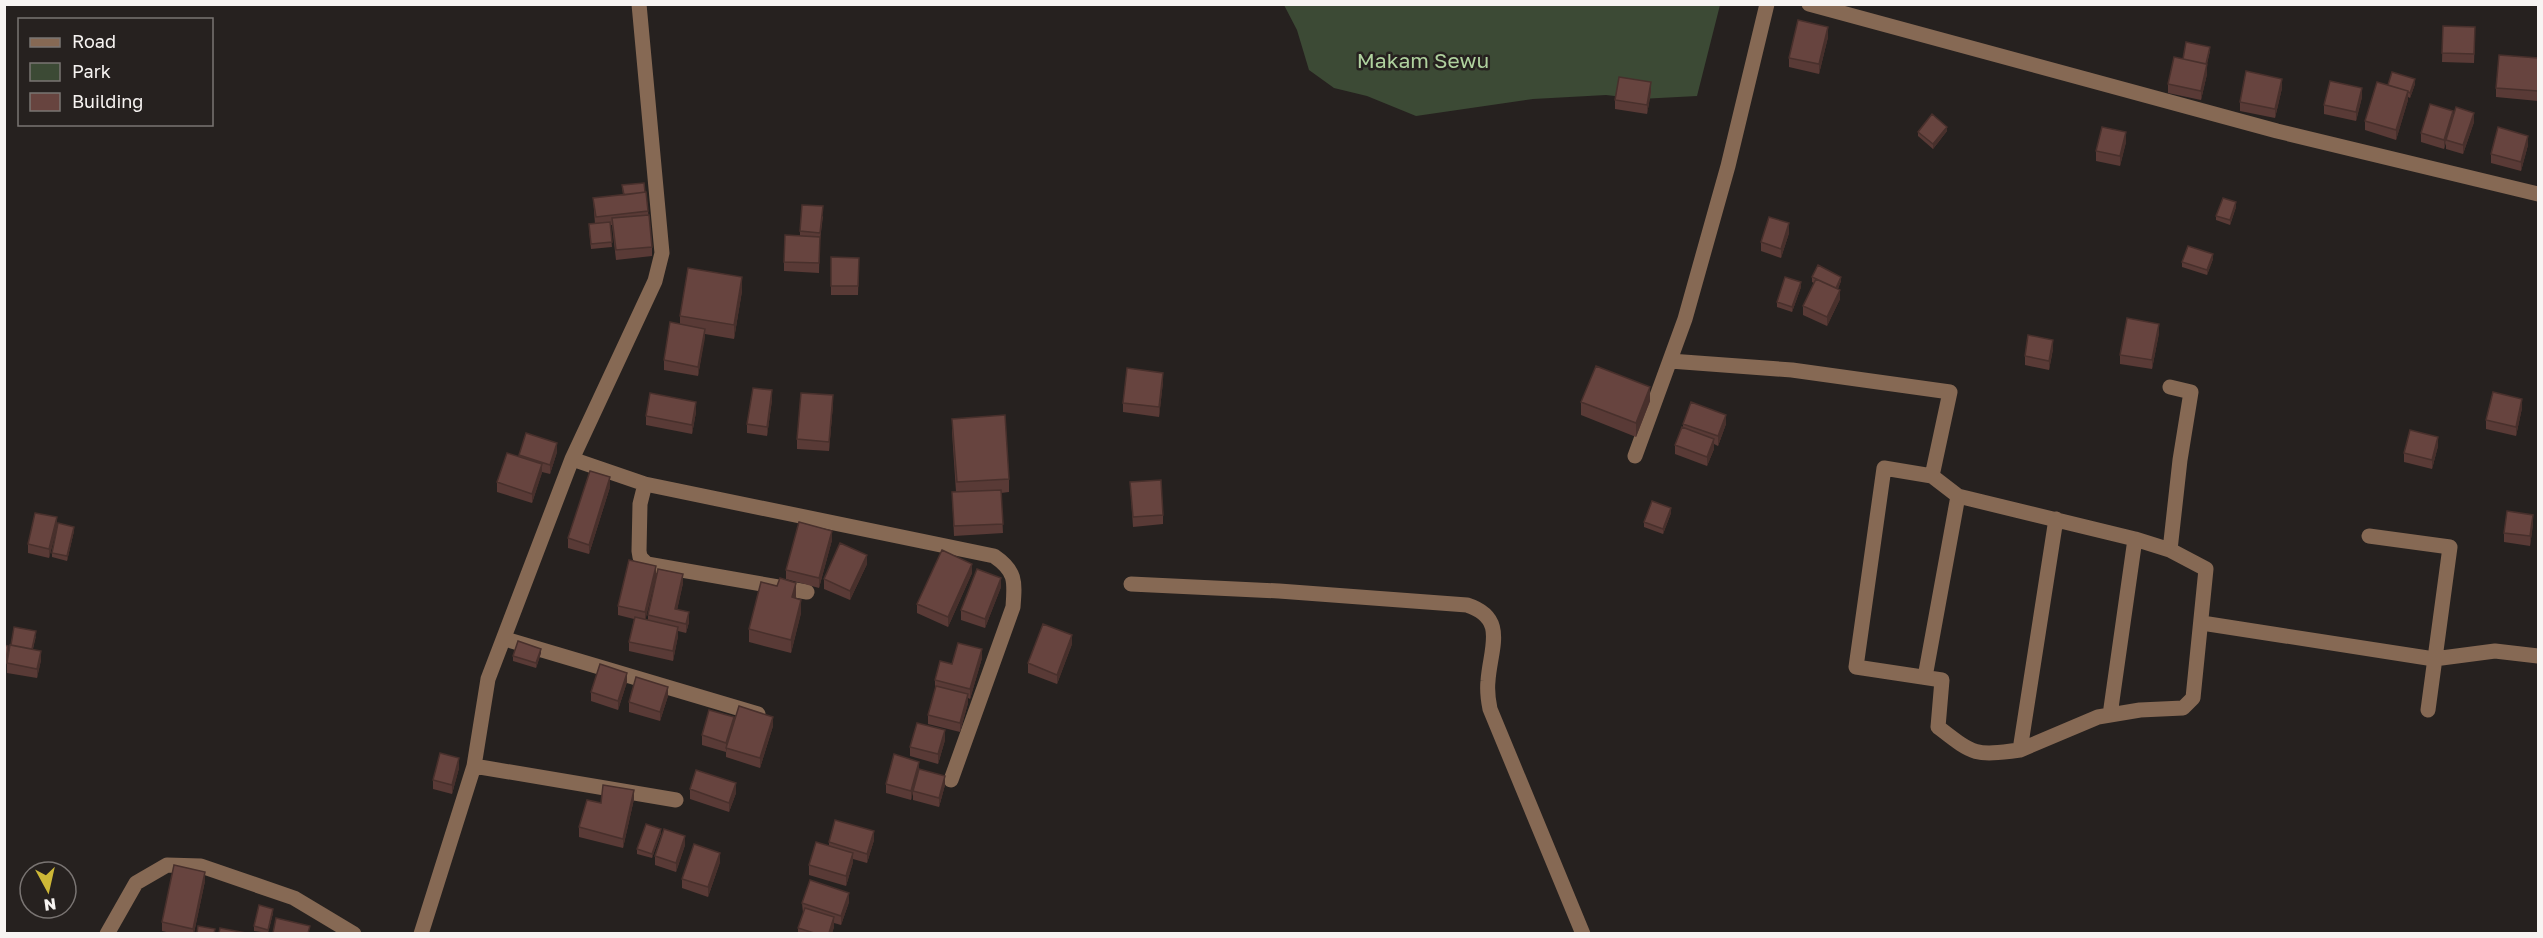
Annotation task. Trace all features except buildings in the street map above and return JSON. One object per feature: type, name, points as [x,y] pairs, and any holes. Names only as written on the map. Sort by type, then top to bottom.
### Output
[{"type":"street","points":[[421,933],[474,766],[488,679],[572,459],[656,281],[662,253],[639,4]]},
{"type":"street","points":[[1635,456],[1685,319],[1728,166],[1767,4]]},
{"type":"street","points":[[1809,4],[2277,131],[2538,194]]},
{"type":"street","points":[[1670,361],[1792,370],[1950,392],[1932,476]]},
{"type":"street","points":[[2170,387],[2192,392],[2180,460],[2170,550]]},
{"type":"street","points":[[572,459],[645,484],[994,556],[1008,566],[1015,584],[1013,607],[951,780]]},
{"type":"street","points":[[1884,468],[1932,476],[1959,496],[2134,539],[2170,550],[2206,568],[2193,698],[2183,708],[2098,717],[2020,750],[1981,753],[1971,752],[1938,727],[1942,680],[1856,667],[1884,468]]},
{"type":"street","points":[[645,484],[640,504],[639,551],[643,561],[807,592]]},
{"type":"street","points":[[1925,677],[1959,496]]},
{"type":"street","points":[[2020,750],[2056,519]]},
{"type":"street","points":[[2369,536],[2450,548],[2428,710]]},
{"type":"street","points":[[2110,715],[2134,539]]},
{"type":"street","points":[[1131,584],[1279,591],[1467,605],[1479,609],[1488,616],[1494,633],[1488,679],[1490,709],[1583,933]]},
{"type":"street","points":[[2202,622],[2434,659],[2495,651],[2538,656]]},
{"type":"street","points":[[504,639],[761,715]]},
{"type":"street","points":[[474,766],[676,800]]},
{"type":"street","points":[[107,933],[136,883],[167,865],[201,866],[294,898],[354,933]]},
{"type":"green space","name":"Makam Sewu","points":[[1284,5],[1720,5],[1697,96],[1640,99],[1606,95],[1533,99],[1416,116],[1367,96],[1334,88],[1309,70],[1297,30]]}]
